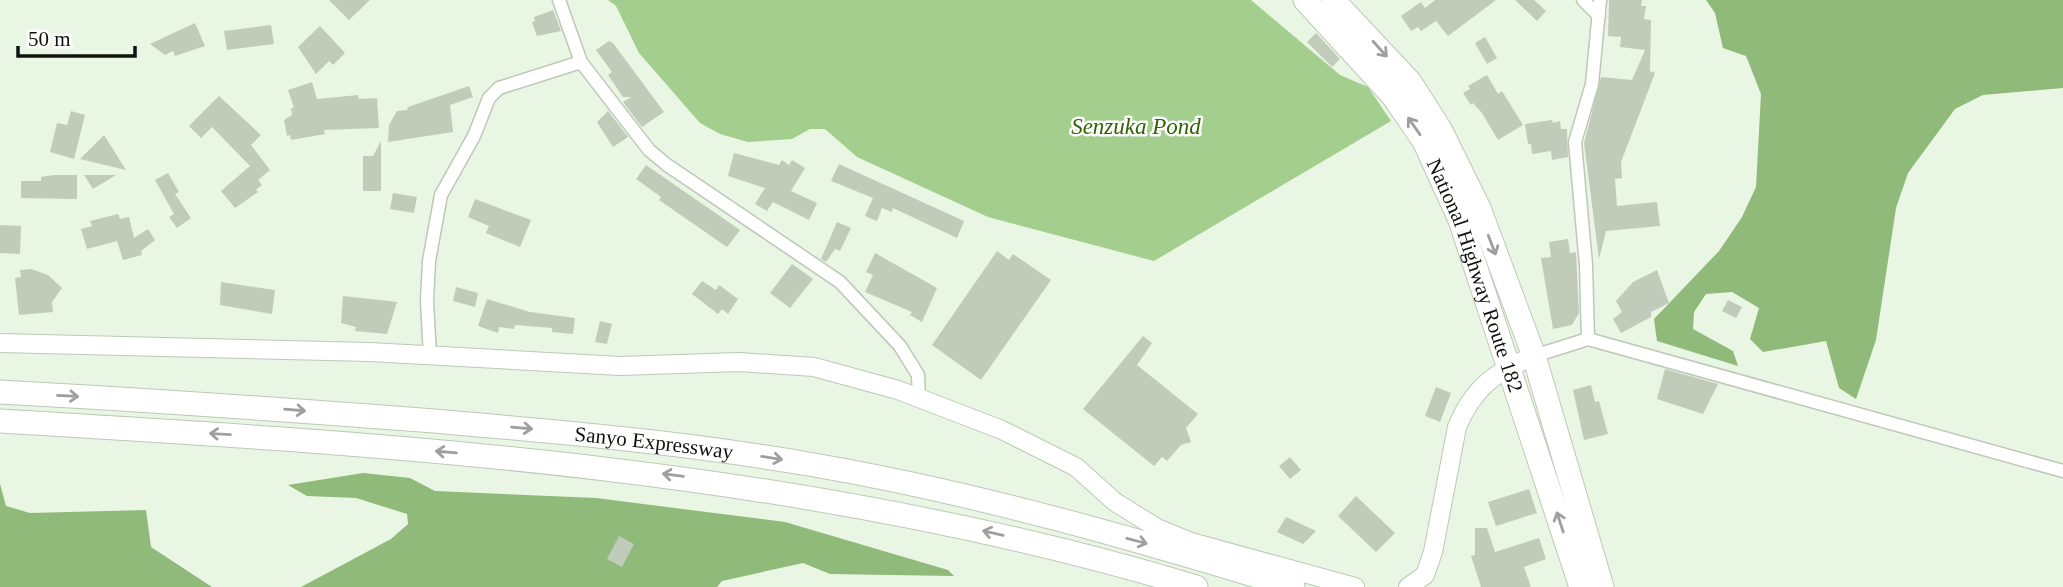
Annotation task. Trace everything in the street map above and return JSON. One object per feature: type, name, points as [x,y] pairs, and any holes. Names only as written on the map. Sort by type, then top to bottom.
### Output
[{"type":"highway","name":"National Highway Route 182","points":[[1306,0],[1393,96],[1424,141],[1460,220],[1581,587]]},
{"type":"highway","name":"National Highway Route 182","points":[[1333,0],[1410,82],[1441,131],[1479,208],[1534,356],[1602,587]]},
{"type":"highway","name":"Sanyo Expressway","points":[[0,392],[254,407],[551,431],[682,445],[813,465],[942,490],[1072,523],[1293,587]]},
{"type":"highway","name":"Sanyo Expressway","points":[[0,421],[292,439],[548,460],[677,475],[933,519],[1059,549],[1196,587]]},
{"type":"street","points":[[559,0],[580,62],[644,143],[667,165],[839,282],[900,346],[918,375],[919,398]]},
{"type":"street","points":[[1583,0],[1599,16]]},
{"type":"street","points":[[1588,339],[1576,142],[1592,84],[1600,0]]},
{"type":"street","points":[[430,357],[427,301],[429,261],[441,195],[452,171],[474,136],[489,98],[499,88],[580,62]]},
{"type":"street","points":[[1408,587],[1425,575],[1433,552],[1457,427],[1464,410],[1487,380],[1509,366],[1588,339],[2063,471]]},
{"type":"street","points":[[0,343],[370,352],[620,366],[738,362],[814,367],[919,398],[1002,430],[1076,467],[1115,502],[1157,528],[1217,550],[1354,587]]},
{"type":"shaded area","points":[[1706,0],[2063,0],[2063,88],[1983,95],[1955,109],[1908,173],[1896,208],[1876,340],[1856,399],[1839,388],[1826,341],[1763,352],[1750,339],[1759,308],[1732,292],[1706,294],[1694,312],[1693,329],[1733,351],[1738,366],[1657,341],[1654,319],[1719,251],[1742,217],[1756,187],[1761,94],[1746,56],[1723,48],[1715,13]]},
{"type":"shaded area","points":[[363,473],[410,478],[435,491],[596,498],[785,522],[948,570],[954,576],[830,574],[803,563],[722,581],[717,587],[301,587],[391,539],[408,524],[407,514],[356,498],[307,496],[288,485]]},
{"type":"shaded area","points":[[0,484],[6,506],[30,513],[146,510],[151,547],[212,587],[0,587]]},
{"type":"water","name":"Senzuka Pond","points":[[608,0],[1251,0],[1340,75],[1368,87],[1391,121],[1154,261],[988,217],[857,157],[825,129],[810,129],[792,139],[748,142],[720,134],[700,123],[639,53],[616,6]]},
{"type":"building","points":[[329,0],[370,0],[349,20]]},
{"type":"building","points":[[1435,0],[1496,0],[1448,36],[1436,21],[1421,31],[1418,27],[1411,31],[1401,16],[1421,2],[1425,8]]},
{"type":"building","points":[[1515,0],[1534,0],[1546,11],[1537,21]]},
{"type":"building","points":[[1609,0],[1642,0],[1641,6],[1646,6],[1644,19],[1651,20],[1650,71],[1655,73],[1621,162],[1622,178],[1615,179],[1617,206],[1657,202],[1660,226],[1606,231],[1599,259],[1584,143],[1601,77],[1632,80],[1645,50],[1620,47],[1621,37],[1608,36]]},
{"type":"building","points":[[553,10],[561,31],[537,36],[532,22],[535,21],[534,17]]},
{"type":"building","points":[[195,23],[205,46],[175,56],[173,51],[165,55],[150,44]]},
{"type":"building","points":[[271,25],[274,44],[227,50],[224,31]]},
{"type":"building","points":[[320,26],[345,53],[333,65],[329,61],[316,74],[298,47]]},
{"type":"building","points":[[1316,33],[1340,59],[1332,67],[1307,42]]},
{"type":"building","points":[[1485,37],[1497,58],[1487,64],[1475,43]]},
{"type":"building","points":[[609,41],[664,112],[642,127],[623,102],[631,97],[623,97],[608,75],[612,72],[596,50]]},
{"type":"building","points":[[1487,75],[1498,94],[1502,91],[1523,125],[1498,140],[1482,113],[1473,103],[1471,105],[1463,93],[1470,89],[1468,86]]},
{"type":"building","points":[[312,82],[317,99],[358,95],[359,99],[377,98],[379,128],[324,130],[325,134],[291,140],[290,135],[287,136],[284,120],[292,115],[291,108],[294,108],[288,90]]},
{"type":"building","points":[[469,86],[473,97],[450,105],[453,132],[388,142],[389,125],[397,111],[407,110],[408,107]]},
{"type":"building","points":[[219,96],[261,135],[251,145],[270,170],[258,180],[262,185],[256,190],[258,192],[235,208],[221,191],[250,166],[212,127],[201,138],[189,126]]},
{"type":"building","points":[[71,111],[85,115],[74,159],[50,152],[57,123],[67,125]]},
{"type":"building","points":[[608,111],[628,137],[613,147],[597,122]]},
{"type":"building","points":[[1552,120],[1553,123],[1560,121],[1561,129],[1567,129],[1568,157],[1552,160],[1551,151],[1532,154],[1525,124]]},
{"type":"building","points":[[104,135],[126,170],[80,159]]},
{"type":"building","points":[[381,141],[381,191],[363,191],[363,156],[373,156]]},
{"type":"building","points":[[734,153],[779,165],[782,160],[789,165],[792,160],[805,168],[791,191],[817,203],[809,220],[773,202],[767,211],[755,204],[765,188],[728,176]]},
{"type":"building","points":[[839,164],[964,221],[957,238],[893,208],[892,212],[882,208],[877,221],[865,216],[873,198],[831,181]]},
{"type":"building","points":[[646,165],[740,230],[727,247],[659,200],[661,197],[636,179]]},
{"type":"building","points":[[168,173],[179,192],[175,194],[191,218],[177,228],[169,217],[174,214],[155,180]]},
{"type":"building","points":[[77,175],[77,199],[21,198],[21,181],[41,181],[41,177]]},
{"type":"building","points":[[84,175],[116,175],[93,189]]},
{"type":"building","points":[[393,193],[417,197],[414,213],[390,209]]},
{"type":"building","points":[[475,199],[531,220],[520,247],[486,233],[489,226],[468,217]]},
{"type":"building","points":[[118,214],[120,219],[129,217],[134,238],[148,229],[155,240],[141,251],[142,255],[123,260],[117,241],[87,249],[81,229],[92,226],[90,221]]},
{"type":"building","points":[[837,222],[851,228],[840,251],[835,249],[826,262],[821,259]]},
{"type":"building","points":[[0,225],[21,226],[20,254],[0,253]]},
{"type":"building","points":[[1568,239],[1570,253],[1576,252],[1579,313],[1572,325],[1553,329],[1541,258],[1551,257],[1549,242]]},
{"type":"building","points":[[997,251],[1009,260],[1013,254],[1051,280],[981,380],[932,345]]},
{"type":"building","points":[[875,253],[937,288],[922,322],[910,315],[912,312],[865,292],[873,275],[866,272]]},
{"type":"building","points":[[792,264],[813,279],[790,308],[770,293]]},
{"type":"building","points":[[31,269],[48,275],[62,288],[52,302],[53,312],[19,315],[15,278],[21,277],[20,270]]},
{"type":"building","points":[[1657,270],[1669,303],[1651,312],[1651,317],[1621,333],[1613,319],[1622,312],[1616,301],[1633,282]]},
{"type":"building","points":[[702,281],[716,290],[719,285],[738,299],[728,314],[722,309],[718,314],[692,294]]},
{"type":"building","points":[[221,282],[275,290],[272,314],[220,305]]},
{"type":"building","points":[[456,287],[478,293],[475,307],[453,301]]},
{"type":"building","points":[[343,296],[397,302],[387,334],[355,331],[356,327],[341,323]]},
{"type":"building","points":[[487,299],[530,312],[575,318],[573,334],[552,332],[552,328],[515,325],[514,329],[499,327],[498,333],[478,326]]},
{"type":"building","points":[[1728,300],[1742,307],[1736,318],[1722,311]]},
{"type":"building","points":[[600,321],[612,324],[607,344],[595,342]]},
{"type":"building","points":[[1143,336],[1152,343],[1137,365],[1198,414],[1186,428],[1191,442],[1181,445],[1167,461],[1162,457],[1154,466],[1083,409]]},
{"type":"building","points":[[1665,369],[1718,384],[1703,414],[1657,399]]},
{"type":"building","points":[[1591,385],[1595,402],[1599,401],[1608,434],[1584,440],[1573,390]]},
{"type":"building","points":[[1436,387],[1451,393],[1440,422],[1425,416]]},
{"type":"building","points":[[1290,457],[1301,470],[1290,479],[1279,466]]},
{"type":"building","points":[[1529,489],[1537,513],[1496,526],[1488,502]]},
{"type":"building","points":[[1356,496],[1395,533],[1376,552],[1338,516]]},
{"type":"building","points":[[1286,517],[1316,531],[1303,544],[1277,532]]},
{"type":"building","points":[[1475,528],[1487,528],[1495,552],[1539,538],[1546,559],[1524,567],[1531,587],[1481,587],[1471,556],[1475,555]]},
{"type":"building","points":[[619,536],[634,544],[622,567],[607,559]]}]
